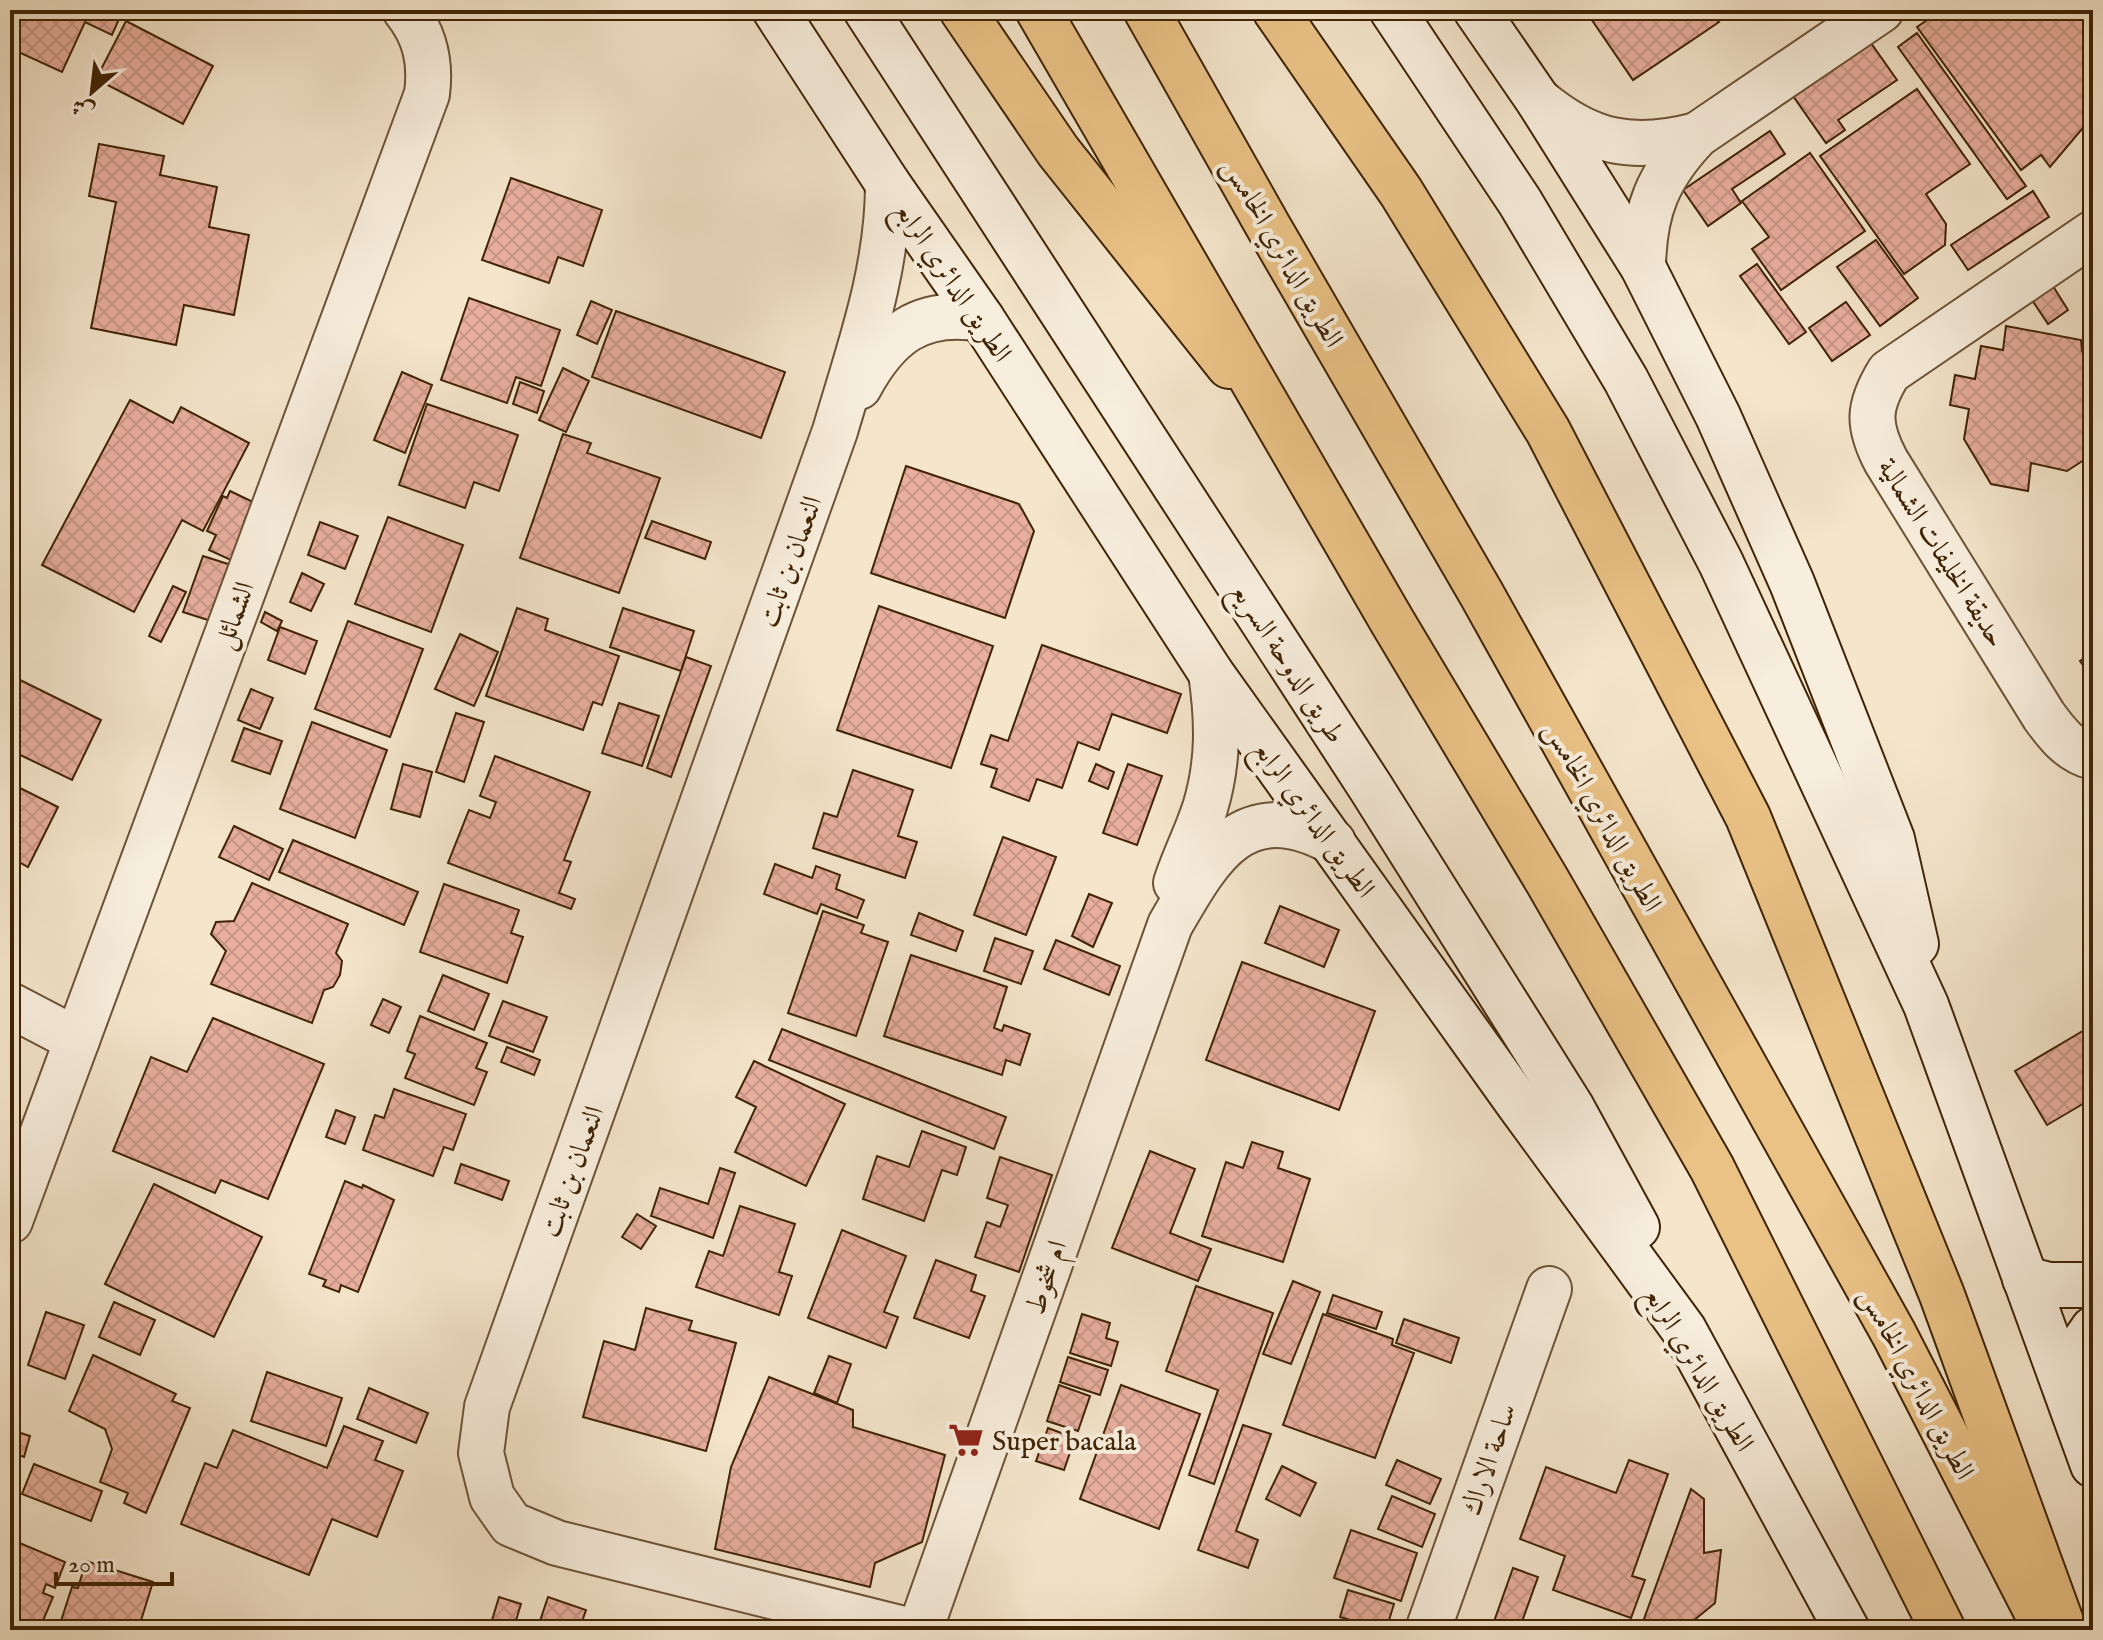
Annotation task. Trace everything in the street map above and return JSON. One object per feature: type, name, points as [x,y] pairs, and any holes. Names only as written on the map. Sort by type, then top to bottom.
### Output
[{"type":"main road","points":[[962,10],[1058,151],[1285,437]]},
{"type":"main road","points":[[1038,10],[1712,1168],[1943,1630]]},
{"type":"main road","name":"الطريق الدائري الخامس","points":[[1146,10],[1482,595],[1886,1320],[2046,1630]]},
{"type":"main road","points":[[1275,10],[1401,192],[1548,431],[1748,817],[1942,1295],[2064,1630]]},
{"type":"street","name":"الشمائل","points":[[10,1221],[427,94],[430,72],[426,47],[405,10]]},
{"type":"street","name":"الطريق الدائري الرابع","points":[[775,10],[888,184],[982,319],[1211,673],[1684,1330],[1847,1630]]},
{"type":"street","name":"طريق الدوحة السريع","points":[[866,10],[1371,788],[1572,1108],[1631,1215],[1684,1330]]},
{"type":"street","points":[[1392,10],[1528,215],[1626,380],[1721,563],[1926,1005],[2093,1465]]},
{"type":"street","points":[[1476,10],[1538,100],[1643,267],[1718,416],[1792,583],[1892,839],[1914,926],[1926,1005]]},
{"type":"street","points":[[1643,267],[1643,237],[1649,208],[1677,156],[1697,135],[1881,10]]},
{"type":"street","points":[[1538,100],[1560,119],[1585,133],[1613,141],[1641,145],[1697,135]]},
{"type":"street","name":"النعمان بن ثابت","points":[[888,184],[888,223],[879,283],[835,431],[487,1407],[481,1453],[492,1497],[511,1524],[557,1543],[908,1630]]},
{"type":"street","name":"حديقة الخليفات الشمالية","points":[[2093,233],[1889,372],[1877,392],[1871,416],[1875,439],[1886,461],[2044,716],[2061,739],[2093,757]]},
{"type":"street","name":"النعمان بن ثابت","points":[[835,431],[873,361],[900,333],[918,323],[941,317],[982,319]]},
{"type":"street","name":"ام شخوط","points":[[1170,925],[1175,886],[1213,777],[1217,719],[1211,673]]},
{"type":"street","name":"ام شخوط","points":[[920,1630],[1170,925],[1204,868],[1217,851],[1233,839],[1273,825],[1294,826],[1315,832],[1333,842]]},
{"type":"street","points":[[10,1005],[77,1040]]},
{"type":"street","points":[[2025,1279],[2049,1285],[2093,1285]]},
{"type":"street","name":"ساحة الاراك","points":[[1428,1630],[1549,1289]]},
{"type":"street","points":[[2061,1375],[2093,1329]]},
{"type":"building","points":[[10,10],[123,10],[112,35],[85,22],[62,72],[12,49],[10,52]]},
{"type":"building","points":[[1585,10],[1710,10],[1719,22],[1633,80]]},
{"type":"building","points":[[1942,10],[2093,10],[2093,116],[2050,167],[2041,155],[2021,170],[1917,27]]},
{"type":"building","points":[[126,21],[213,66],[183,124],[96,79]]},
{"type":"building","points":[[1917,33],[2026,186],[2007,199],[1898,47]]},
{"type":"building","points":[[1871,43],[1897,80],[1838,120],[1845,130],[1826,143],[1793,96]]},
{"type":"building","points":[[1917,89],[1970,164],[1926,194],[1946,224],[1945,245],[1904,274],[1820,156]]},
{"type":"building","points":[[1770,131],[1785,154],[1732,189],[1741,203],[1708,226],[1683,190]]},
{"type":"building","points":[[99,144],[164,156],[160,175],[217,187],[209,227],[249,235],[234,315],[184,305],[176,345],[91,328],[116,202],[89,196]]},
{"type":"building","points":[[1810,153],[1865,231],[1781,290],[1752,249],[1769,237],[1742,201]]},
{"type":"building","points":[[511,178],[602,210],[583,266],[558,257],[549,283],[482,260]]},
{"type":"building","points":[[2033,191],[2049,217],[1968,270],[1951,245]]},
{"type":"building","points":[[1876,240],[1918,298],[1880,326],[1837,267]]},
{"type":"building","points":[[1757,264],[1806,332],[1789,344],[1740,276]]},
{"type":"building","points":[[2051,283],[2068,310],[2048,324],[2030,297]]},
{"type":"building","points":[[469,298],[560,330],[541,386],[516,377],[507,403],[441,380]]},
{"type":"building","points":[[591,301],[612,310],[597,344],[577,335]]},
{"type":"building","points":[[1846,302],[1870,335],[1832,361],[1809,328]]},
{"type":"building","points":[[616,311],[785,372],[761,438],[592,377]]},
{"type":"building","points":[[2006,326],[2081,340],[2082,351],[2093,368],[2093,454],[2067,471],[2031,463],[2028,491],[1991,484],[1964,439],[1969,409],[1950,405],[1955,375],[1975,379],[1981,346],[2003,350]]},
{"type":"building","points":[[563,368],[589,381],[566,432],[539,420]]},
{"type":"building","points":[[402,372],[432,385],[405,453],[374,440]]},
{"type":"building","points":[[520,382],[544,391],[537,413],[513,404]]},
{"type":"building","points":[[130,400],[173,423],[181,407],[249,443],[203,531],[182,520],[134,612],[42,565]]},
{"type":"building","points":[[427,404],[518,435],[499,491],[474,482],[465,508],[399,485]]},
{"type":"building","points":[[563,434],[591,443],[587,453],[660,478],[619,593],[520,558]]},
{"type":"building","points":[[906,466],[1019,504],[1034,531],[1005,618],[871,573]]},
{"type":"building","points":[[230,491],[253,502],[233,561],[209,550],[216,535],[207,531],[223,496],[227,498]]},
{"type":"building","points":[[388,517],[463,545],[431,632],[355,604]]},
{"type":"building","points":[[652,521],[711,542],[705,559],[645,538]]},
{"type":"building","points":[[320,522],[358,536],[345,569],[308,555]]},
{"type":"building","points":[[203,556],[231,565],[211,621],[183,612]]},
{"type":"building","points":[[302,573],[324,584],[311,611],[290,602]]},
{"type":"building","points":[[173,586],[186,592],[161,642],[149,636]]},
{"type":"building","points":[[879,606],[993,646],[951,768],[837,730]]},
{"type":"building","points":[[517,608],[548,619],[545,630],[619,656],[602,705],[593,702],[583,730],[486,696]]},
{"type":"building","points":[[623,608],[694,631],[681,671],[610,647]]},
{"type":"building","points":[[265,612],[282,621],[277,631],[261,622]]},
{"type":"building","points":[[348,621],[423,649],[390,737],[315,709]]},
{"type":"building","points":[[280,627],[317,641],[305,674],[268,660]]},
{"type":"building","points":[[460,634],[498,652],[474,706],[435,689]]},
{"type":"building","points":[[1042,645],[1181,694],[1167,733],[1112,714],[1099,750],[1078,742],[1062,788],[1037,779],[1029,801],[991,787],[997,769],[981,764],[991,735],[1008,741]]},
{"type":"building","points":[[2093,652],[2093,679],[2080,661]]},
{"type":"building","points":[[686,657],[711,666],[671,777],[647,768]]},
{"type":"building","points":[[10,675],[101,720],[72,780],[10,750]]},
{"type":"building","points":[[251,689],[273,698],[260,729],[238,720]]},
{"type":"building","points":[[619,703],[659,716],[642,766],[602,753]]},
{"type":"building","points":[[456,713],[484,722],[464,782],[436,772]]},
{"type":"building","points":[[312,722],[387,750],[355,838],[280,809]]},
{"type":"building","points":[[244,728],[282,741],[270,774],[232,761]]},
{"type":"building","points":[[495,756],[590,792],[564,860],[571,862],[559,893],[575,899],[571,909],[448,863],[469,810],[490,818],[496,802],[480,796]]},
{"type":"building","points":[[403,764],[432,772],[420,817],[391,809]]},
{"type":"building","points":[[1096,764],[1114,772],[1108,789],[1089,781]]},
{"type":"building","points":[[1128,764],[1162,776],[1137,845],[1103,833]]},
{"type":"building","points":[[853,770],[913,790],[898,836],[917,842],[905,878],[813,848],[824,813],[837,817]]},
{"type":"building","points":[[10,783],[58,807],[28,867],[10,857]]},
{"type":"building","points":[[234,826],[283,849],[269,880],[219,857]]},
{"type":"building","points":[[1003,837],[1056,857],[1026,935],[974,915]]},
{"type":"building","points":[[293,840],[418,892],[404,925],[279,872]]},
{"type":"building","points":[[775,864],[812,878],[816,866],[840,875],[836,889],[864,900],[857,918],[821,904],[817,914],[764,894]]},
{"type":"building","points":[[252,883],[348,924],[336,953],[342,961],[340,975],[333,987],[324,990],[312,1023],[211,984],[226,951],[211,934],[216,922],[234,921]]},
{"type":"building","points":[[444,884],[519,910],[511,933],[523,937],[507,983],[420,952]]},
{"type":"building","points":[[1089,894],[1112,903],[1093,947],[1072,936]]},
{"type":"building","points":[[1280,906],[1339,930],[1324,967],[1265,943]]},
{"type":"building","points":[[823,911],[864,925],[861,933],[888,942],[856,1036],[788,1013]]},
{"type":"building","points":[[919,913],[963,931],[956,951],[911,935]]},
{"type":"building","points":[[995,938],[1033,951],[1021,984],[984,971]]},
{"type":"building","points":[[1056,940],[1120,966],[1109,995],[1044,969]]},
{"type":"building","points":[[911,955],[1007,987],[994,1028],[1002,1031],[1004,1025],[1030,1034],[1020,1065],[1006,1060],[1002,1075],[884,1036]]},
{"type":"building","points":[[1242,962],[1375,1011],[1339,1110],[1206,1060]]},
{"type":"building","points":[[443,975],[489,994],[474,1030],[428,1011]]},
{"type":"building","points":[[383,999],[401,1007],[389,1033],[371,1025]]},
{"type":"building","points":[[503,1001],[547,1017],[533,1052],[489,1036]]},
{"type":"building","points":[[420,1016],[487,1043],[476,1068],[487,1072],[474,1105],[405,1078],[415,1054],[407,1051]]},
{"type":"building","points":[[213,1018],[324,1064],[268,1199],[221,1180],[215,1193],[113,1151],[151,1057],[187,1072]]},
{"type":"building","points":[[2093,1025],[2093,1098],[2047,1125],[2015,1071]]},
{"type":"building","points":[[782,1029],[1006,1117],[994,1149],[769,1060]]},
{"type":"building","points":[[507,1047],[540,1060],[534,1075],[501,1062]]},
{"type":"building","points":[[754,1061],[845,1104],[806,1186],[735,1152],[756,1107],[736,1097]]},
{"type":"building","points":[[394,1089],[466,1114],[453,1150],[444,1147],[433,1176],[363,1150],[375,1115],[384,1118]]},
{"type":"building","points":[[336,1110],[355,1117],[345,1144],[326,1137]]},
{"type":"building","points":[[922,1131],[966,1147],[957,1175],[942,1170],[924,1221],[863,1199],[877,1156],[909,1167]]},
{"type":"building","points":[[1252,1142],[1283,1152],[1278,1168],[1310,1179],[1283,1262],[1202,1236],[1226,1162],[1243,1168]]},
{"type":"building","points":[[1150,1151],[1195,1169],[1170,1233],[1211,1249],[1198,1281],[1112,1248]]},
{"type":"building","points":[[1000,1157],[1052,1175],[1019,1272],[975,1257],[987,1222],[1000,1227],[1008,1205],[987,1198]]},
{"type":"building","points":[[461,1164],[509,1181],[502,1200],[455,1183]]},
{"type":"building","points":[[720,1168],[735,1173],[713,1238],[651,1216],[660,1188],[708,1204]]},
{"type":"building","points":[[345,1181],[362,1188],[363,1185],[394,1200],[358,1292],[341,1285],[339,1292],[323,1286],[326,1280],[309,1274]]},
{"type":"building","points":[[154,1184],[262,1237],[214,1337],[105,1284]]},
{"type":"building","points":[[740,1206],[795,1224],[779,1272],[792,1276],[779,1315],[696,1287],[709,1251],[723,1256]]},
{"type":"building","points":[[637,1214],[656,1226],[641,1249],[622,1237]]},
{"type":"building","points":[[842,1230],[906,1256],[884,1312],[898,1317],[886,1348],[808,1318]]},
{"type":"building","points":[[936,1260],[976,1275],[971,1291],[985,1296],[969,1338],[914,1318]]},
{"type":"building","points":[[1293,1281],[1320,1292],[1291,1364],[1263,1354]]},
{"type":"building","points":[[1196,1286],[1273,1313],[1214,1484],[1189,1475],[1218,1390],[1166,1371]]},
{"type":"building","points":[[1333,1295],[1382,1312],[1376,1329],[1327,1313]]},
{"type":"building","points":[[114,1302],[155,1320],[140,1355],[99,1337]]},
{"type":"building","points":[[646,1308],[692,1321],[689,1330],[736,1343],[706,1451],[583,1417],[604,1341],[635,1350]]},
{"type":"building","points":[[46,1312],[84,1325],[65,1379],[28,1365]]},
{"type":"building","points":[[1082,1314],[1110,1323],[1106,1338],[1118,1342],[1111,1366],[1070,1353]]},
{"type":"building","points":[[1323,1314],[1393,1339],[1392,1345],[1414,1353],[1375,1458],[1283,1425]]},
{"type":"building","points":[[1404,1319],[1459,1338],[1451,1363],[1396,1343]]},
{"type":"building","points":[[93,1355],[176,1394],[172,1401],[190,1408],[146,1513],[124,1503],[128,1493],[100,1482],[112,1449],[105,1429],[69,1411]]},
{"type":"building","points":[[829,1356],[851,1364],[837,1403],[814,1393]]},
{"type":"building","points":[[1068,1357],[1108,1370],[1100,1395],[1060,1382]]},
{"type":"building","points":[[267,1372],[342,1398],[326,1446],[251,1421]]},
{"type":"building","points":[[769,1377],[853,1410],[853,1427],[945,1455],[922,1542],[875,1563],[870,1587],[715,1549],[731,1467]]},
{"type":"building","points":[[1059,1385],[1090,1396],[1078,1431],[1047,1421]]},
{"type":"building","points":[[1121,1385],[1200,1414],[1159,1529],[1080,1499]]},
{"type":"building","points":[[369,1388],[428,1413],[416,1443],[357,1419]]},
{"type":"building","points":[[1243,1425],[1271,1434],[1236,1531],[1258,1540],[1248,1568],[1198,1550]]},
{"type":"building","points":[[344,1426],[383,1441],[375,1460],[403,1471],[377,1537],[332,1519],[309,1575],[181,1524],[205,1463],[217,1468],[233,1430],[327,1468]]},
{"type":"building","points":[[1048,1428],[1075,1438],[1064,1470],[1036,1461]]},
{"type":"building","points":[[11,1430],[30,1436],[24,1457],[10,1452]]},
{"type":"building","points":[[1397,1460],[1441,1479],[1430,1504],[1386,1485]]},
{"type":"building","points":[[1629,1460],[1668,1474],[1632,1576],[1645,1580],[1631,1618],[1553,1590],[1565,1556],[1520,1539],[1546,1467],[1616,1493]]},
{"type":"building","points":[[34,1464],[102,1491],[91,1521],[22,1494]]},
{"type":"building","points":[[1282,1466],[1316,1483],[1300,1516],[1266,1499]]},
{"type":"building","points":[[1691,1489],[1704,1499],[1704,1553],[1721,1550],[1715,1603],[1682,1630],[1640,1630]]},
{"type":"building","points":[[1392,1496],[1435,1514],[1422,1547],[1378,1529]]},
{"type":"building","points":[[1351,1530],[1417,1553],[1401,1601],[1334,1578]]},
{"type":"building","points":[[10,1539],[65,1562],[55,1588],[46,1584],[43,1593],[53,1597],[39,1630],[10,1630]]},
{"type":"building","points":[[86,1561],[153,1582],[138,1630],[69,1630],[70,1625],[61,1621],[72,1587],[78,1588]]},
{"type":"building","points":[[1513,1568],[1538,1577],[1519,1630],[1491,1630]]},
{"type":"building","points":[[1348,1590],[1394,1604],[1386,1630],[1340,1617]]},
{"type":"building","points":[[499,1597],[521,1604],[513,1630],[489,1630]]},
{"type":"building","points":[[548,1597],[586,1610],[579,1630],[537,1630]]},
{"type":"place","name":"Super bacala","points":[[966,1440]]}]
